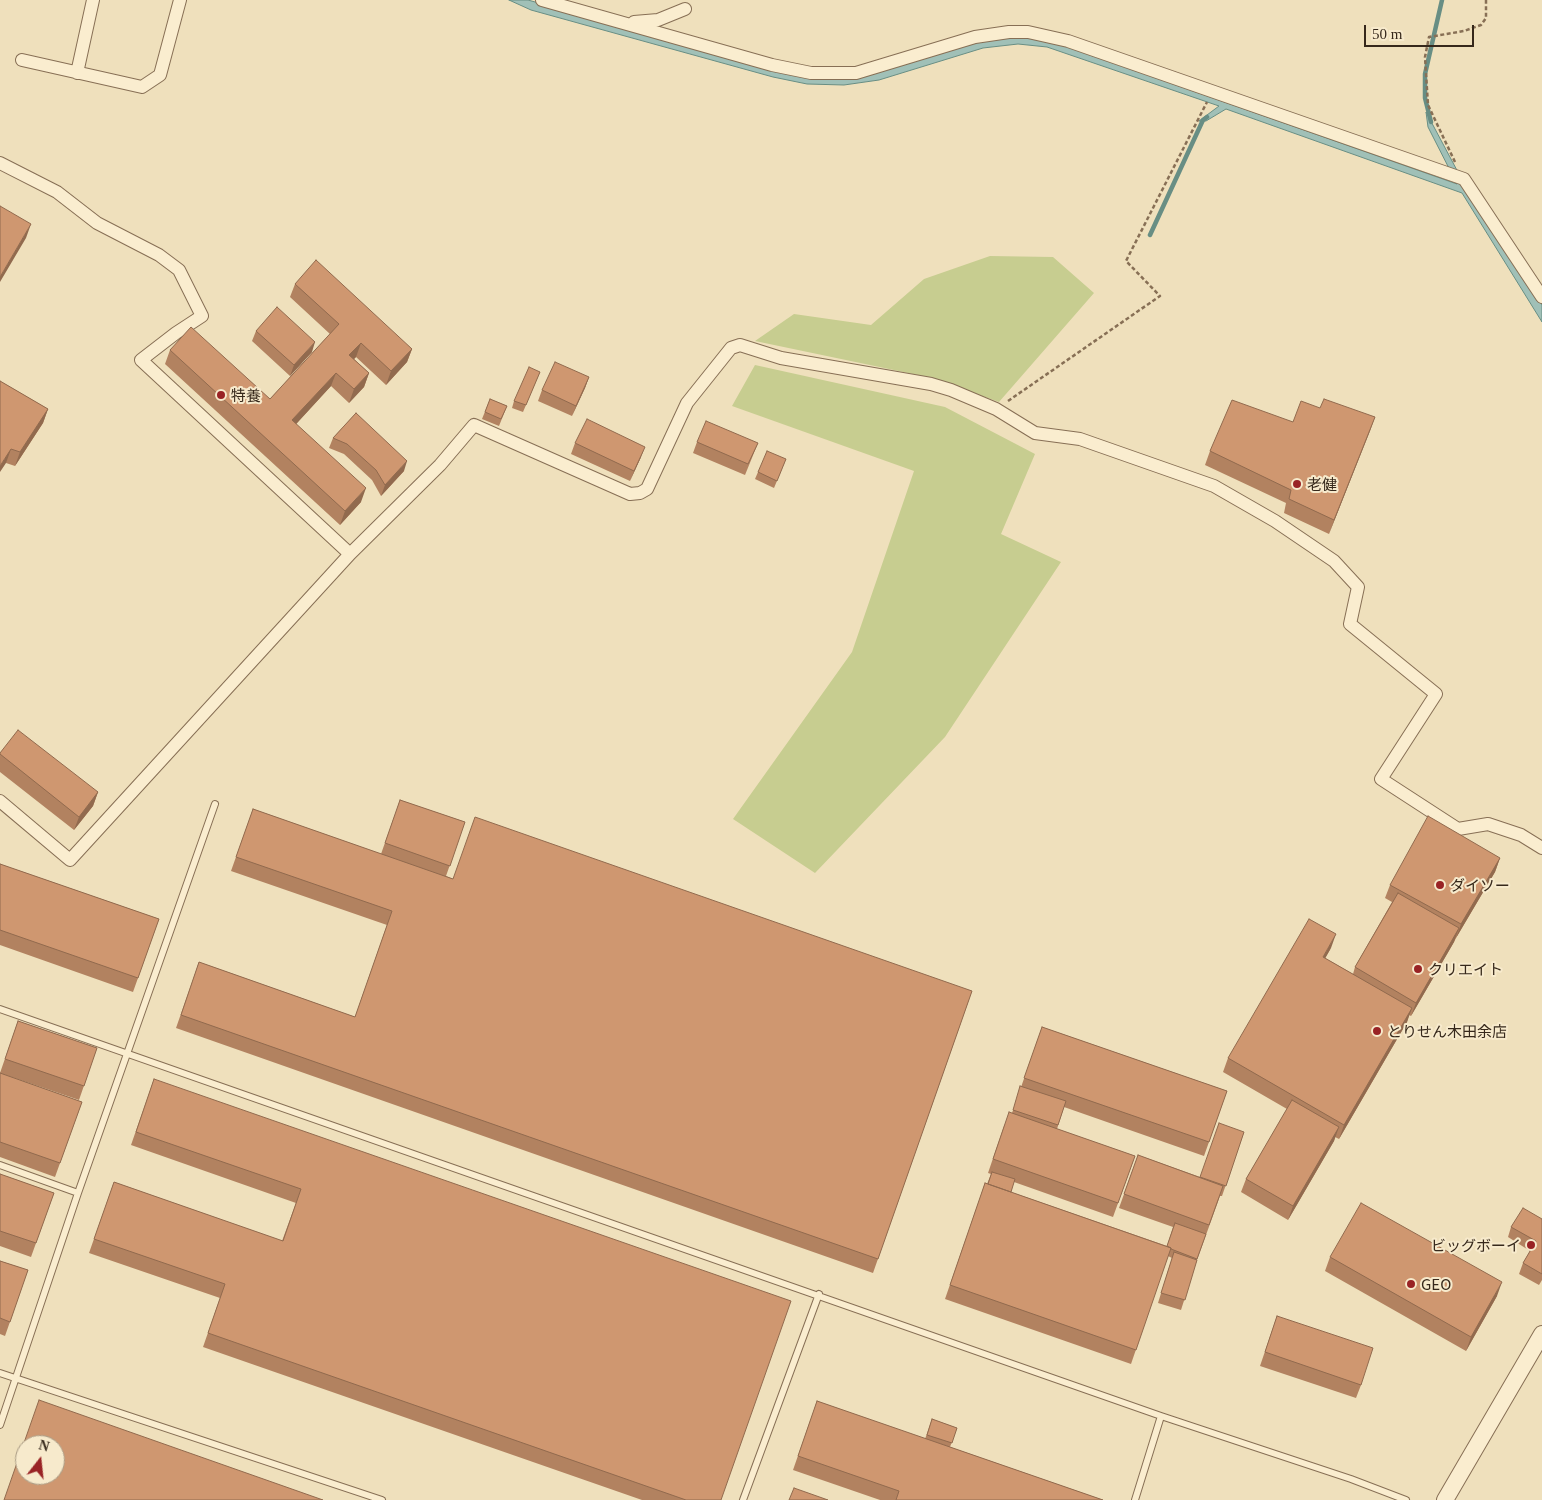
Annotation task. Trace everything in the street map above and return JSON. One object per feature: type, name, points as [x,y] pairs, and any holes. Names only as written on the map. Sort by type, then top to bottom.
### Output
[{"type":"street","points":[[77,73],[93,0]]},
{"type":"street","points":[[22,60],[142,87],[160,75],[180,0]]},
{"type":"street","points":[[542,0],[772,65],[810,73],[856,73],[975,37],[1009,32],[1028,32],[1068,41],[1464,179],[1542,297]]},
{"type":"street","points":[[624,22],[658,20],[685,8]]},
{"type":"street","points":[[0,163],[56,192],[96,223],[159,255],[179,270],[202,316],[141,360],[350,554]]},
{"type":"street","points":[[0,801],[70,860],[350,554],[440,465],[474,425],[630,494],[640,493],[647,489],[687,403],[731,348],[740,345],[781,358],[931,384],[996,409],[1035,433],[1080,439],[1214,486],[1275,521],[1334,561],[1358,587],[1350,624],[1436,694],[1381,780],[1458,829],[1488,824],[1521,836],[1542,848]]},
{"type":"street","points":[[1445,1500],[1542,1334]]},
{"type":"lane","points":[[0,1425],[127,1052],[215,804]]},
{"type":"lane","points":[[0,1009],[819,1294],[1161,1416],[1351,1479],[1406,1500]]},
{"type":"lane","points":[[0,1165],[78,1194]]},
{"type":"lane","points":[[743,1500],[819,1294]]},
{"type":"lane","points":[[0,1373],[382,1500]]},
{"type":"lane","points":[[1135,1500],[1161,1416]]},
{"type":"path","points":[[1464,179],[1428,105],[1425,57],[1429,37],[1464,31],[1481,24],[1486,18],[1486,0]]},
{"type":"path","points":[[996,409],[1160,296],[1126,260],[1212,92]]},
{"type":"green space","points":[[990,256],[1053,257],[1094,293],[999,402],[932,378],[755,341],[794,314],[871,325],[924,279]]},
{"type":"green space","points":[[755,365],[945,407],[1035,454],[1001,534],[1061,562],[945,737],[815,873],[733,819],[852,652],[914,471],[732,406]]},
{"type":"water","points":[[509,0],[528,0],[776,70],[845,77],[982,39],[1018,36],[1049,40],[1457,184],[1428,127],[1426,112],[1468,191],[1542,305],[1542,322],[1462,193],[1226,109],[1206,121],[1199,121],[1219,106],[1047,47],[1018,44],[983,48],[879,80],[844,85],[807,84],[773,77],[531,10]]},
{"type":"building","points":[[0,206],[31,224],[0,277]]},
{"type":"building","name":"特養","points":[[316,260],[412,349],[391,371],[361,343],[349,355],[369,373],[354,389],[336,373],[292,420],[366,488],[345,511],[170,350],[191,327],[270,399],[339,324],[295,284]]},
{"type":"building","points":[[277,307],[315,342],[294,365],[256,331]]},
{"type":"building","points":[[555,362],[589,377],[576,406],[542,390]]},
{"type":"building","points":[[529,367],[540,372],[526,405],[514,401]]},
{"type":"building","points":[[0,381],[48,409],[20,452],[11,449],[0,466]]},
{"type":"building","points":[[490,399],[507,406],[501,419],[485,412]]},
{"type":"building","name":"老健","points":[[1324,399],[1375,417],[1334,520],[1289,499],[1291,490],[1210,451],[1232,400],[1293,422],[1301,401],[1320,408]]},
{"type":"building","points":[[356,413],[407,461],[385,485],[376,470],[347,444],[333,438]]},
{"type":"building","points":[[587,419],[645,447],[634,471],[575,443]]},
{"type":"building","points":[[706,421],[758,443],[748,464],[697,442]]},
{"type":"building","points":[[767,451],[786,459],[777,481],[758,472]]},
{"type":"building","points":[[18,730],[98,792],[79,817],[0,754]]},
{"type":"building","points":[[400,800],[465,822],[450,866],[385,843]]},
{"type":"building","points":[[253,809],[453,879],[475,817],[972,991],[878,1259],[181,1015],[199,962],[355,1017],[392,911],[236,857]]},
{"type":"building","name":"ダイソー","points":[[1428,816],[1500,858],[1461,924],[1390,885]]},
{"type":"building","points":[[0,864],[159,919],[138,978],[0,930]]},
{"type":"building","points":[[1398,893],[1459,928],[1416,1003],[1355,967]]},
{"type":"building","points":[[1309,919],[1336,934],[1323,957],[1412,1008],[1344,1125],[1228,1058]]},
{"type":"building","points":[[18,1021],[97,1048],[84,1086],[5,1059]]},
{"type":"building","points":[[1042,1027],[1227,1091],[1209,1142],[1024,1078]]},
{"type":"building","points":[[0,1073],[82,1102],[60,1163],[0,1142]]},
{"type":"building","points":[[154,1079],[791,1301],[721,1500],[686,1500],[208,1333],[225,1284],[94,1239],[114,1182],[283,1241],[301,1189],[136,1132]]},
{"type":"building","points":[[1020,1086],[1066,1101],[1058,1125],[1013,1110]]},
{"type":"building","points":[[1292,1100],[1339,1127],[1293,1206],[1246,1179]]},
{"type":"building","points":[[1009,1112],[1135,1156],[1118,1203],[993,1159]]},
{"type":"building","points":[[1219,1123],[1244,1132],[1226,1186],[1200,1177]]},
{"type":"building","points":[[1138,1155],[1223,1186],[1209,1225],[1124,1194]]},
{"type":"building","points":[[992,1172],[1015,1179],[1011,1192],[988,1184]]},
{"type":"building","points":[[0,1174],[54,1193],[36,1243],[0,1231]]},
{"type":"building","points":[[985,1183],[1171,1248],[1136,1350],[950,1285]]},
{"type":"building","name":"GEO","points":[[1361,1203],[1502,1282],[1471,1337],[1330,1257]]},
{"type":"building","points":[[1523,1208],[1542,1219],[1542,1274],[1523,1263],[1536,1241],[1511,1227]]},
{"type":"building","points":[[1175,1223],[1206,1234],[1197,1259],[1167,1246]]},
{"type":"building","points":[[1174,1252],[1197,1260],[1185,1300],[1161,1293]]},
{"type":"building","points":[[0,1261],[28,1270],[10,1322],[0,1318]]},
{"type":"building","points":[[1277,1316],[1373,1348],[1361,1385],[1265,1352]]},
{"type":"building","points":[[39,1400],[323,1500],[4,1500],[15,1469],[15,1485],[65,1485],[65,1435],[27,1435]]},
{"type":"building","points":[[817,1401],[1103,1500],[896,1500],[899,1491],[798,1456]]},
{"type":"building","points":[[932,1419],[957,1428],[952,1443],[927,1435]]},
{"type":"building","points":[[794,1488],[828,1500],[789,1500]]},
{"type":"waterway","points":[[1431,122],[1425,98],[1425,74],[1442,0]]},
{"type":"waterway","points":[[1150,235],[1203,120],[1207,117]]},
{"type":"place","name":"特養","points":[[221,395]]},
{"type":"place","name":"老健","points":[[1297,484]]},
{"type":"place","name":"ダイソー","points":[[1440,885]]},
{"type":"place","name":"クリエイト","points":[[1418,969]]},
{"type":"place","name":"とりせん木田余店","points":[[1377,1031]]},
{"type":"place","name":"ビッグボーイ","points":[[1531,1245]]},
{"type":"place","name":"GEO","points":[[1411,1284]]}]
